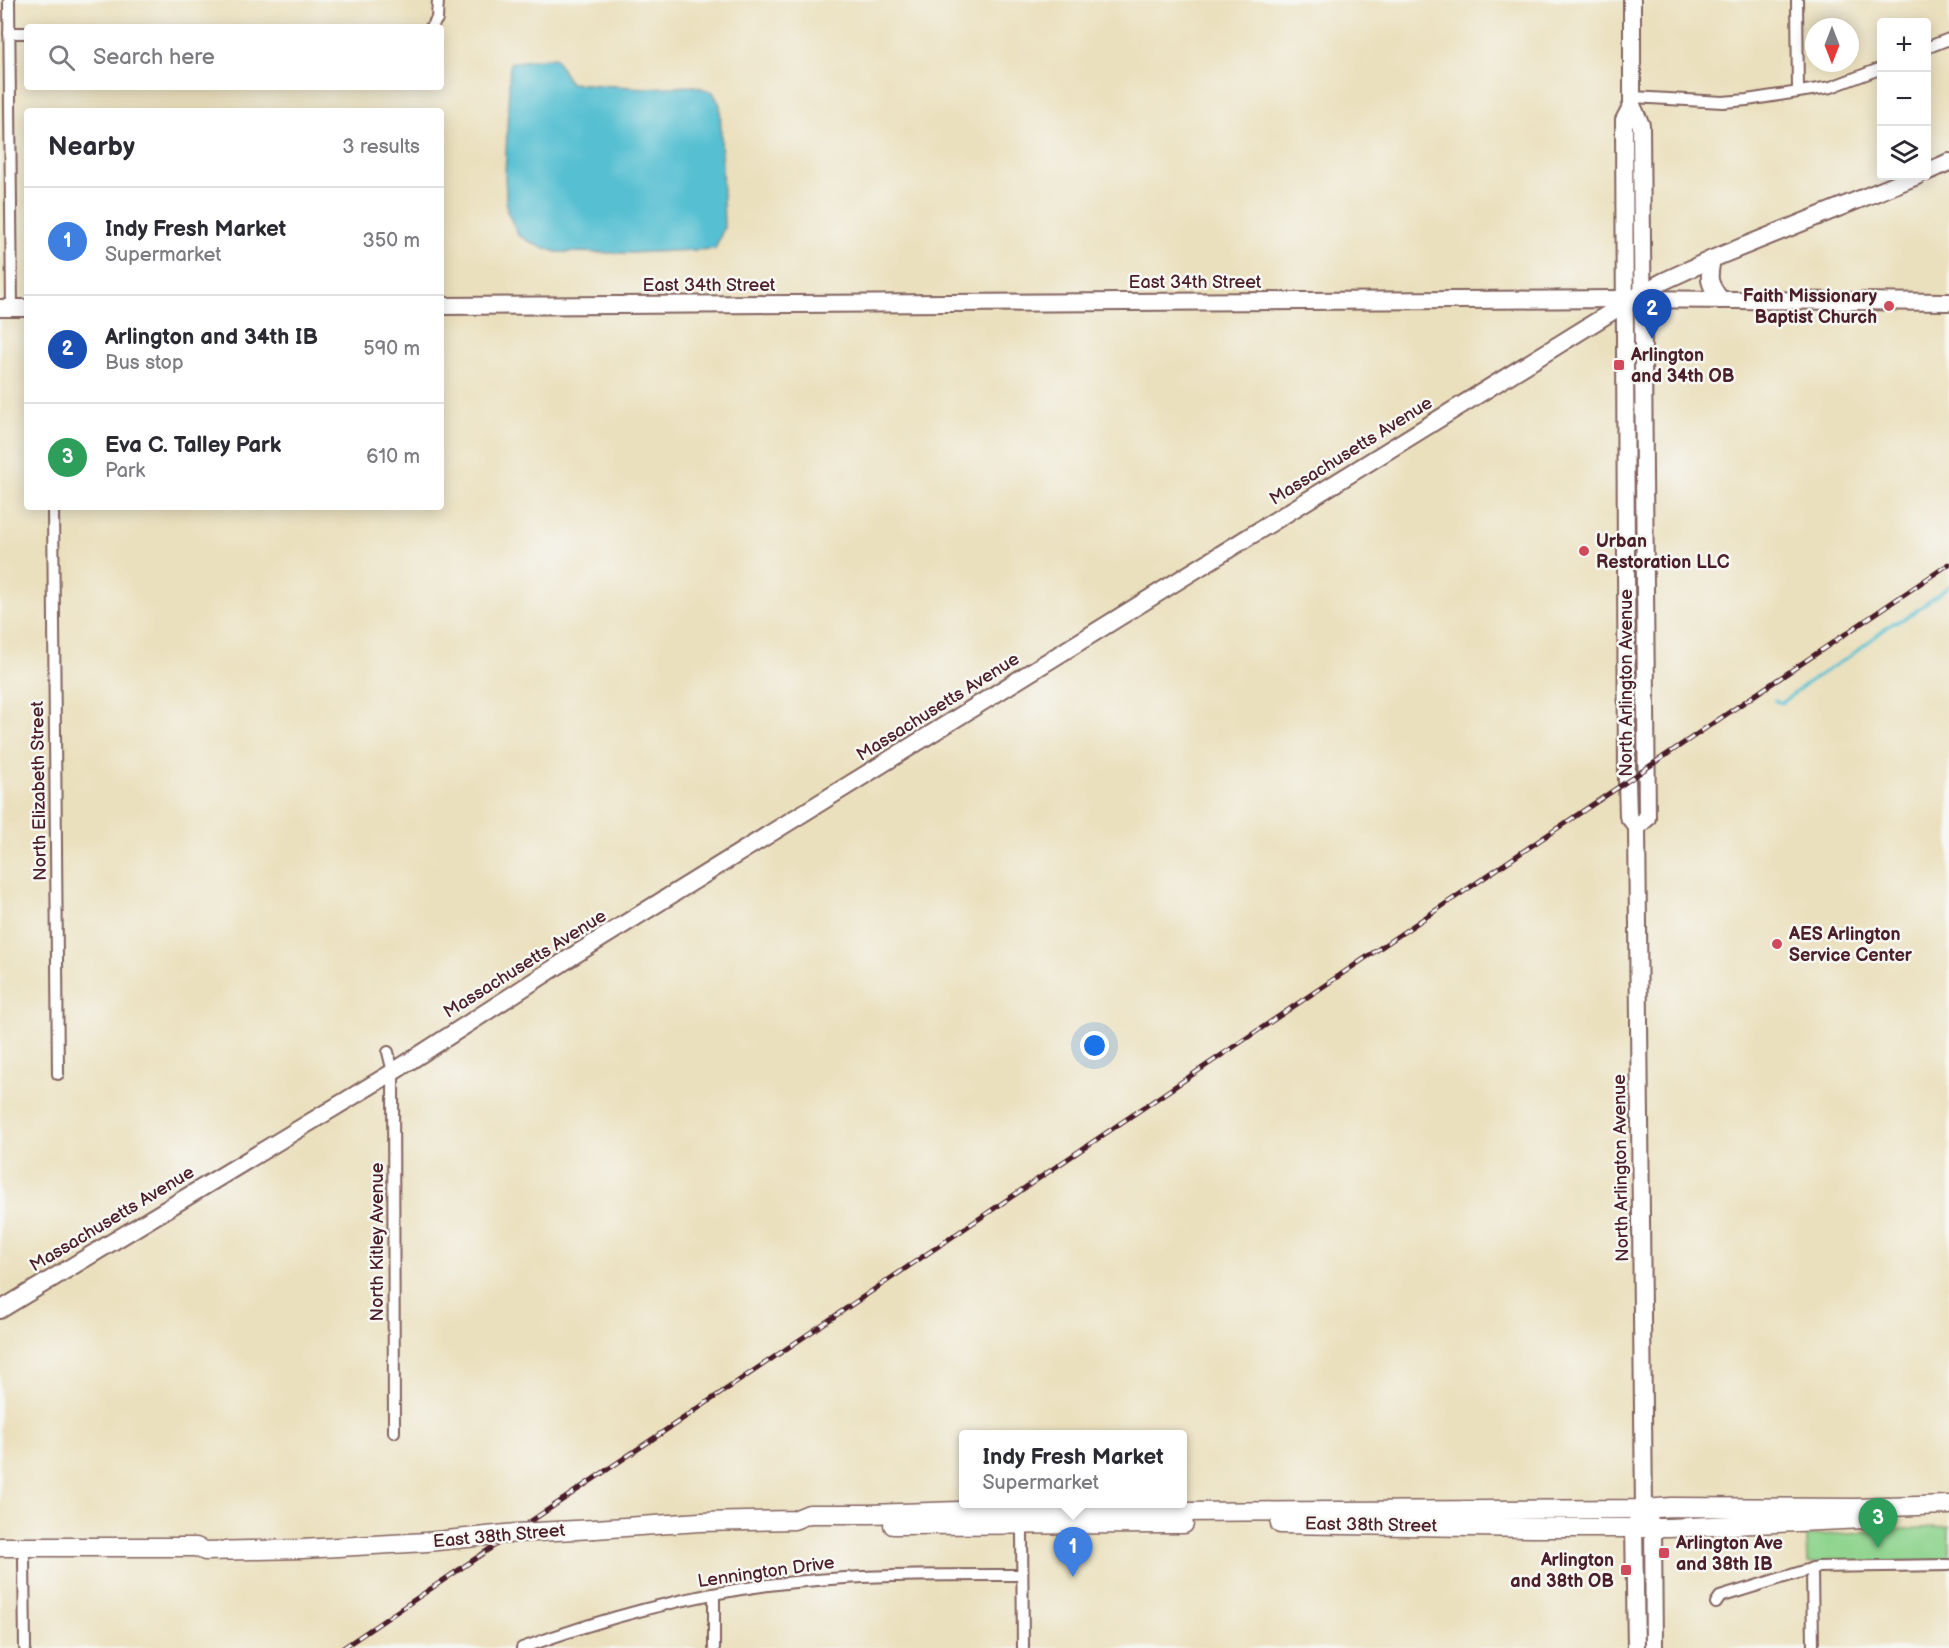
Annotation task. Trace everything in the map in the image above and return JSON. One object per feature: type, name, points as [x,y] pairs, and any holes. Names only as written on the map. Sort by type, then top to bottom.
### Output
[{"type":"main road","name":"North Arlington Avenue","points":[[1632,0],[1632,101],[1624,120],[1633,299],[1647,818],[1637,827],[1644,1509],[1653,1527],[1654,1648]]},
{"type":"main road","points":[[1931,170],[1949,162]]},
{"type":"main road","name":"Massachusetts Avenue","points":[[0,1310],[393,1072],[584,949],[1633,299],[1664,281],[1712,259],[1907,180]]},
{"type":"main road","points":[[1712,259],[1709,281],[1720,300]]},
{"type":"main road","name":"East 34th Street","points":[[444,306],[1633,299],[1949,302]]},
{"type":"main road","name":"East 38th Street","points":[[1019,1517],[1189,1512],[1671,1507],[1836,1508],[1949,1505]]},
{"type":"main road","name":"North Arlington Avenue","points":[[1634,1527],[1644,1509]]},
{"type":"main road","name":"East 38th Street","points":[[0,1547],[196,1547],[205,1551],[302,1549],[700,1522],[794,1520],[809,1514],[1533,1528],[1771,1525],[1949,1517]]},
{"type":"main road","points":[[1634,1527],[1636,1648]]},
{"type":"main road","name":"East 38th Street","points":[[0,1559],[196,1557],[205,1551]]},
{"type":"street","points":[[9,0],[13,308]]},
{"type":"street","points":[[433,24],[437,19],[438,0]]},
{"type":"street","points":[[1797,0],[1798,92]]},
{"type":"street","points":[[9,33],[24,33]]},
{"type":"street","points":[[1931,46],[1949,39]]},
{"type":"street","points":[[1632,101],[1723,102],[1843,84],[1877,70]]},
{"type":"street","name":"North Elizabeth Street","points":[[53,510],[58,1074]]},
{"type":"street","name":"North Kitley Avenue","points":[[387,1052],[393,1072],[394,1432]]},
{"type":"street","points":[[1019,1517],[1022,1534],[1023,1648]]},
{"type":"street","points":[[24,1558],[25,1648]]},
{"type":"street","points":[[1716,1603],[1720,1597],[1812,1568],[1949,1566]]},
{"type":"street","points":[[1812,1568],[1813,1648]]},
{"type":"street","name":"Lennington Drive","points":[[522,1648],[594,1624],[714,1595],[770,1585],[831,1579],[935,1575],[1022,1575]]},
{"type":"street","points":[[714,1595],[714,1648]]},
{"type":"green space","points":[[1949,1526],[1949,1561],[1807,1563],[1806,1536]]},
{"type":"water","points":[[555,57],[570,83],[646,88],[695,86],[713,92],[720,105],[724,227],[715,249],[630,253],[557,252],[536,245],[518,235],[507,211],[505,177],[510,63]]},
{"type":"waterway","points":[[1775,701],[1782,703],[1807,683],[1850,656],[1893,623],[1906,618],[1949,586]]},
{"type":"railway","points":[[343,1648],[1949,564]]},
{"type":"place","name":"Faith Missionary Baptist Church","points":[[1889,306]]},
{"type":"place","name":"Arlington and 34th IB","points":[[1652,339]]},
{"type":"place","name":"Arlington and 34th OB","points":[[1619,365]]},
{"type":"place","name":"Urban Restoration LLC","points":[[1584,551]]},
{"type":"place","name":"AES Arlington Service Center","points":[[1777,944]]},
{"type":"place","name":"Eva C. Talley Park","points":[[1878,1548]]},
{"type":"place","name":"Arlington Ave and 38th IB","points":[[1664,1553]]},
{"type":"place","name":"Arlington and 38th OB","points":[[1626,1570]]},
{"type":"place","name":"Indy Fresh Market","points":[[1073,1577]]}]
